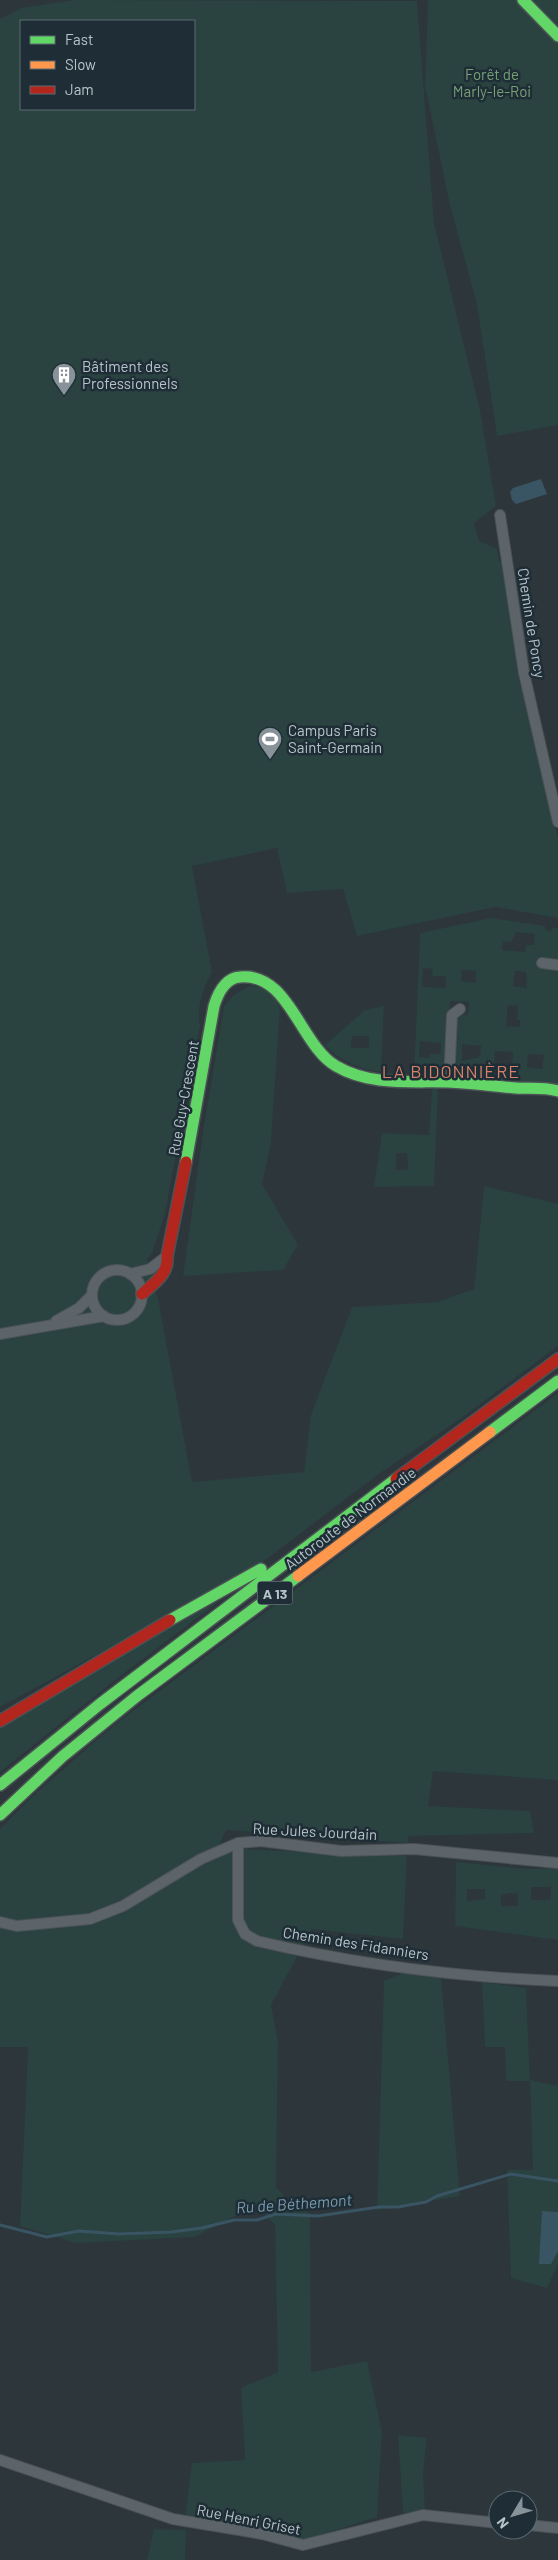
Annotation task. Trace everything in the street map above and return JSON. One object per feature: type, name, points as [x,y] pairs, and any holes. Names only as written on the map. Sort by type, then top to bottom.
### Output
[{"type":"main road","points":[[523,0],[558,36]]},
{"type":"main road","name":"Rue Guy-Crescent","points":[[142,1294],[163,1275],[168,1264],[167,1256],[177,1215],[217,995],[222,987],[233,978],[259,977],[281,995],[317,1050],[335,1066],[375,1079],[449,1082]]},
{"type":"main road","points":[[449,1082],[558,1092]]},
{"type":"main road","name":"Autoroute de Normandie","points":[[0,1785],[100,1704],[333,1526],[558,1359]]},
{"type":"main road","name":"Autoroute de Normandie","points":[[0,1815],[63,1756],[129,1702],[558,1381]]},
{"type":"main road","points":[[0,1721],[157,1626],[235,1585],[333,1526]]},
{"type":"street","name":"Chemin de Poncy","points":[[500,515],[524,673],[558,822]]},
{"type":"street","points":[[542,963],[558,965]]},
{"type":"street","points":[[449,1082],[452,1015],[460,1009]]},
{"type":"street","name":"Rue Guy-Crescent","points":[[51,1324],[79,1308],[92,1295],[95,1282],[106,1272],[114,1270],[130,1274],[150,1269],[167,1256]]},
{"type":"street","points":[[130,1274],[140,1286],[142,1294]]},
{"type":"street","name":"Rue Guy-Crescent","points":[[0,1334],[104,1316],[116,1320],[132,1315],[139,1306],[142,1294]]},
{"type":"street","points":[[92,1295],[95,1307],[104,1316]]},
{"type":"street","name":"Rue Jules Jourdain","points":[[0,1922],[17,1926],[90,1919],[123,1906],[201,1859],[238,1843],[261,1841],[341,1851],[414,1850],[558,1863]]},
{"type":"street","name":"Chemin des Fidanniers","points":[[238,1843],[238,1920],[245,1934],[257,1941],[397,1967],[500,1979],[558,1980]]},
{"type":"street","name":"Rue Henri Griset","points":[[0,2460],[174,2519],[262,2534],[303,2545],[423,2515],[488,2522]]},
{"type":"street","points":[[538,2526],[558,2528]]},
{"type":"green space","name":"Campus Paris Saint-Germain","points":[[75,0],[417,1],[434,223],[480,410],[496,506],[474,523],[479,541],[497,549],[499,561],[503,563],[523,683],[558,838],[558,918],[495,907],[357,936],[343,889],[287,893],[277,848],[192,866],[212,972],[203,991],[200,1005],[200,1026],[165,1214],[152,1253],[147,1260],[159,1303],[192,1482],[304,1472],[311,1415],[352,1307],[437,1302],[474,1289],[484,1186],[558,1204],[558,1346],[460,1419],[376,1476],[268,1558],[227,1584],[0,1707],[0,19],[21,8]]},
{"type":"green space","name":"Forêt de Marly-le-Roi","points":[[428,0],[558,0],[558,425],[497,436],[477,305],[450,205],[425,86]]},
{"type":"green space","points":[[491,918],[545,926],[545,930],[551,931],[552,927],[558,928],[558,962],[546,960],[543,957],[537,962],[542,969],[545,967],[558,968],[558,1087],[453,1078],[455,1021],[463,1015],[468,1015],[469,1002],[450,1001],[447,1069],[443,1072],[442,1078],[414,1076],[420,933]],"holes":[[[516,932],[535,934],[534,945],[526,945],[525,952],[502,950],[503,941],[511,942]],[[423,968],[433,969],[432,976],[446,976],[446,988],[422,987]],[[462,970],[476,971],[476,983],[461,981]],[[515,971],[526,972],[527,988],[513,986]],[[508,1005],[518,1006],[517,1020],[520,1020],[520,1027],[506,1026]],[[420,1041],[441,1043],[441,1054],[430,1054],[429,1058],[419,1057]],[[462,1044],[481,1046],[480,1057],[462,1061]],[[495,1051],[513,1052],[512,1066],[494,1064]],[[528,1054],[544,1055],[542,1069],[527,1067]]]},
{"type":"green space","points":[[250,986],[268,988],[280,1008],[271,1143],[262,1184],[298,1245],[283,1270],[183,1276],[203,1132],[224,1006],[234,995]]},
{"type":"green space","points":[[384,1006],[381,1072],[365,1069],[350,1063],[337,1056],[325,1045],[365,1010]],"holes":[[[352,1036],[369,1036],[369,1048],[351,1048]]]},
{"type":"green space","points":[[432,1088],[438,1088],[434,1186],[374,1187],[382,1133],[429,1135]],"holes":[[[396,1153],[407,1153],[408,1169],[396,1170]]]},
{"type":"green space","points":[[558,1393],[558,1780],[433,1771],[428,1806],[530,1811],[534,1833],[408,1836],[408,1843],[226,1830],[220,1843],[238,1849],[407,1856],[403,1939],[312,1929],[271,2005],[278,2041],[276,2187],[296,2208],[310,2213],[311,2372],[367,2361],[382,2432],[377,2517],[290,2545],[185,2517],[192,2463],[245,2460],[241,2388],[278,2372],[275,2225],[255,2206],[194,2237],[76,2243],[20,2226],[28,2047],[0,2047],[0,1829],[37,1792],[113,1726]]},
{"type":"green space","points":[[220,1601],[111,1683],[0,1772],[0,1728],[157,1632]]},
{"type":"green space","points":[[456,1862],[527,1869],[558,1868],[558,1940],[455,1926]],"holes":[[[531,1887],[551,1887],[550,1900],[531,1900]],[[467,1889],[485,1889],[485,1899],[467,1901]],[[518,1894],[518,1906],[501,1906],[501,1895]]]},
{"type":"green space","points":[[405,1972],[441,1977],[460,2196],[377,2210],[384,1981]]},
{"type":"green space","points":[[482,1982],[526,1988],[530,2080],[558,2086],[558,2264],[547,2288],[511,2278],[507,2170],[533,2170],[530,2081],[506,2081],[505,2047],[485,2047]]},
{"type":"green space","points":[[398,2435],[427,2438],[423,2473],[425,2512],[403,2513]]},
{"type":"green space","points":[[154,2529],[186,2530],[185,2560],[147,2560]]},
{"type":"water","points":[[541,479],[547,494],[516,504],[512,500],[510,492],[513,488]]},
{"type":"water","points":[[542,2211],[558,2212],[558,2251],[551,2264],[539,2264]]},
{"type":"waterway","name":"Ru de Béthemont","points":[[0,2225],[47,2237],[79,2231],[119,2234],[171,2232],[202,2228],[234,2220],[257,2220],[276,2214],[318,2216],[379,2207],[398,2207],[426,2202],[437,2196],[511,2174],[558,2181]]},
{"type":"traffic: fast","points":[[523,0],[558,36]]},
{"type":"traffic: fast","points":[[186,1162],[214,1006],[226,983],[240,977],[257,979],[271,986],[282,997],[324,1056],[336,1066],[362,1077],[376,1080],[457,1082],[558,1091]]},
{"type":"traffic: fast","points":[[490,1432],[558,1381]]},
{"type":"traffic: fast","points":[[0,1785],[100,1704],[396,1479]]},
{"type":"traffic: fast","points":[[170,1620],[261,1569]]},
{"type":"traffic: fast","points":[[0,1815],[63,1756],[137,1696],[298,1576]]},
{"type":"traffic: slow","points":[[298,1576],[490,1432]]},
{"type":"traffic: jam","points":[[142,1294],[160,1278],[166,1268],[186,1162]]},
{"type":"traffic: jam","points":[[396,1479],[558,1359]]},
{"type":"traffic: jam","points":[[0,1721],[170,1620]]},
{"type":"place","name":"Bâtiment des Professionnels","points":[[64,396]]},
{"type":"place","name":"Campus Paris Saint-Germain","points":[[270,760]]},
{"type":"district","name":"LA BIDONNIÈRE","points":[[451,1071]]}]
